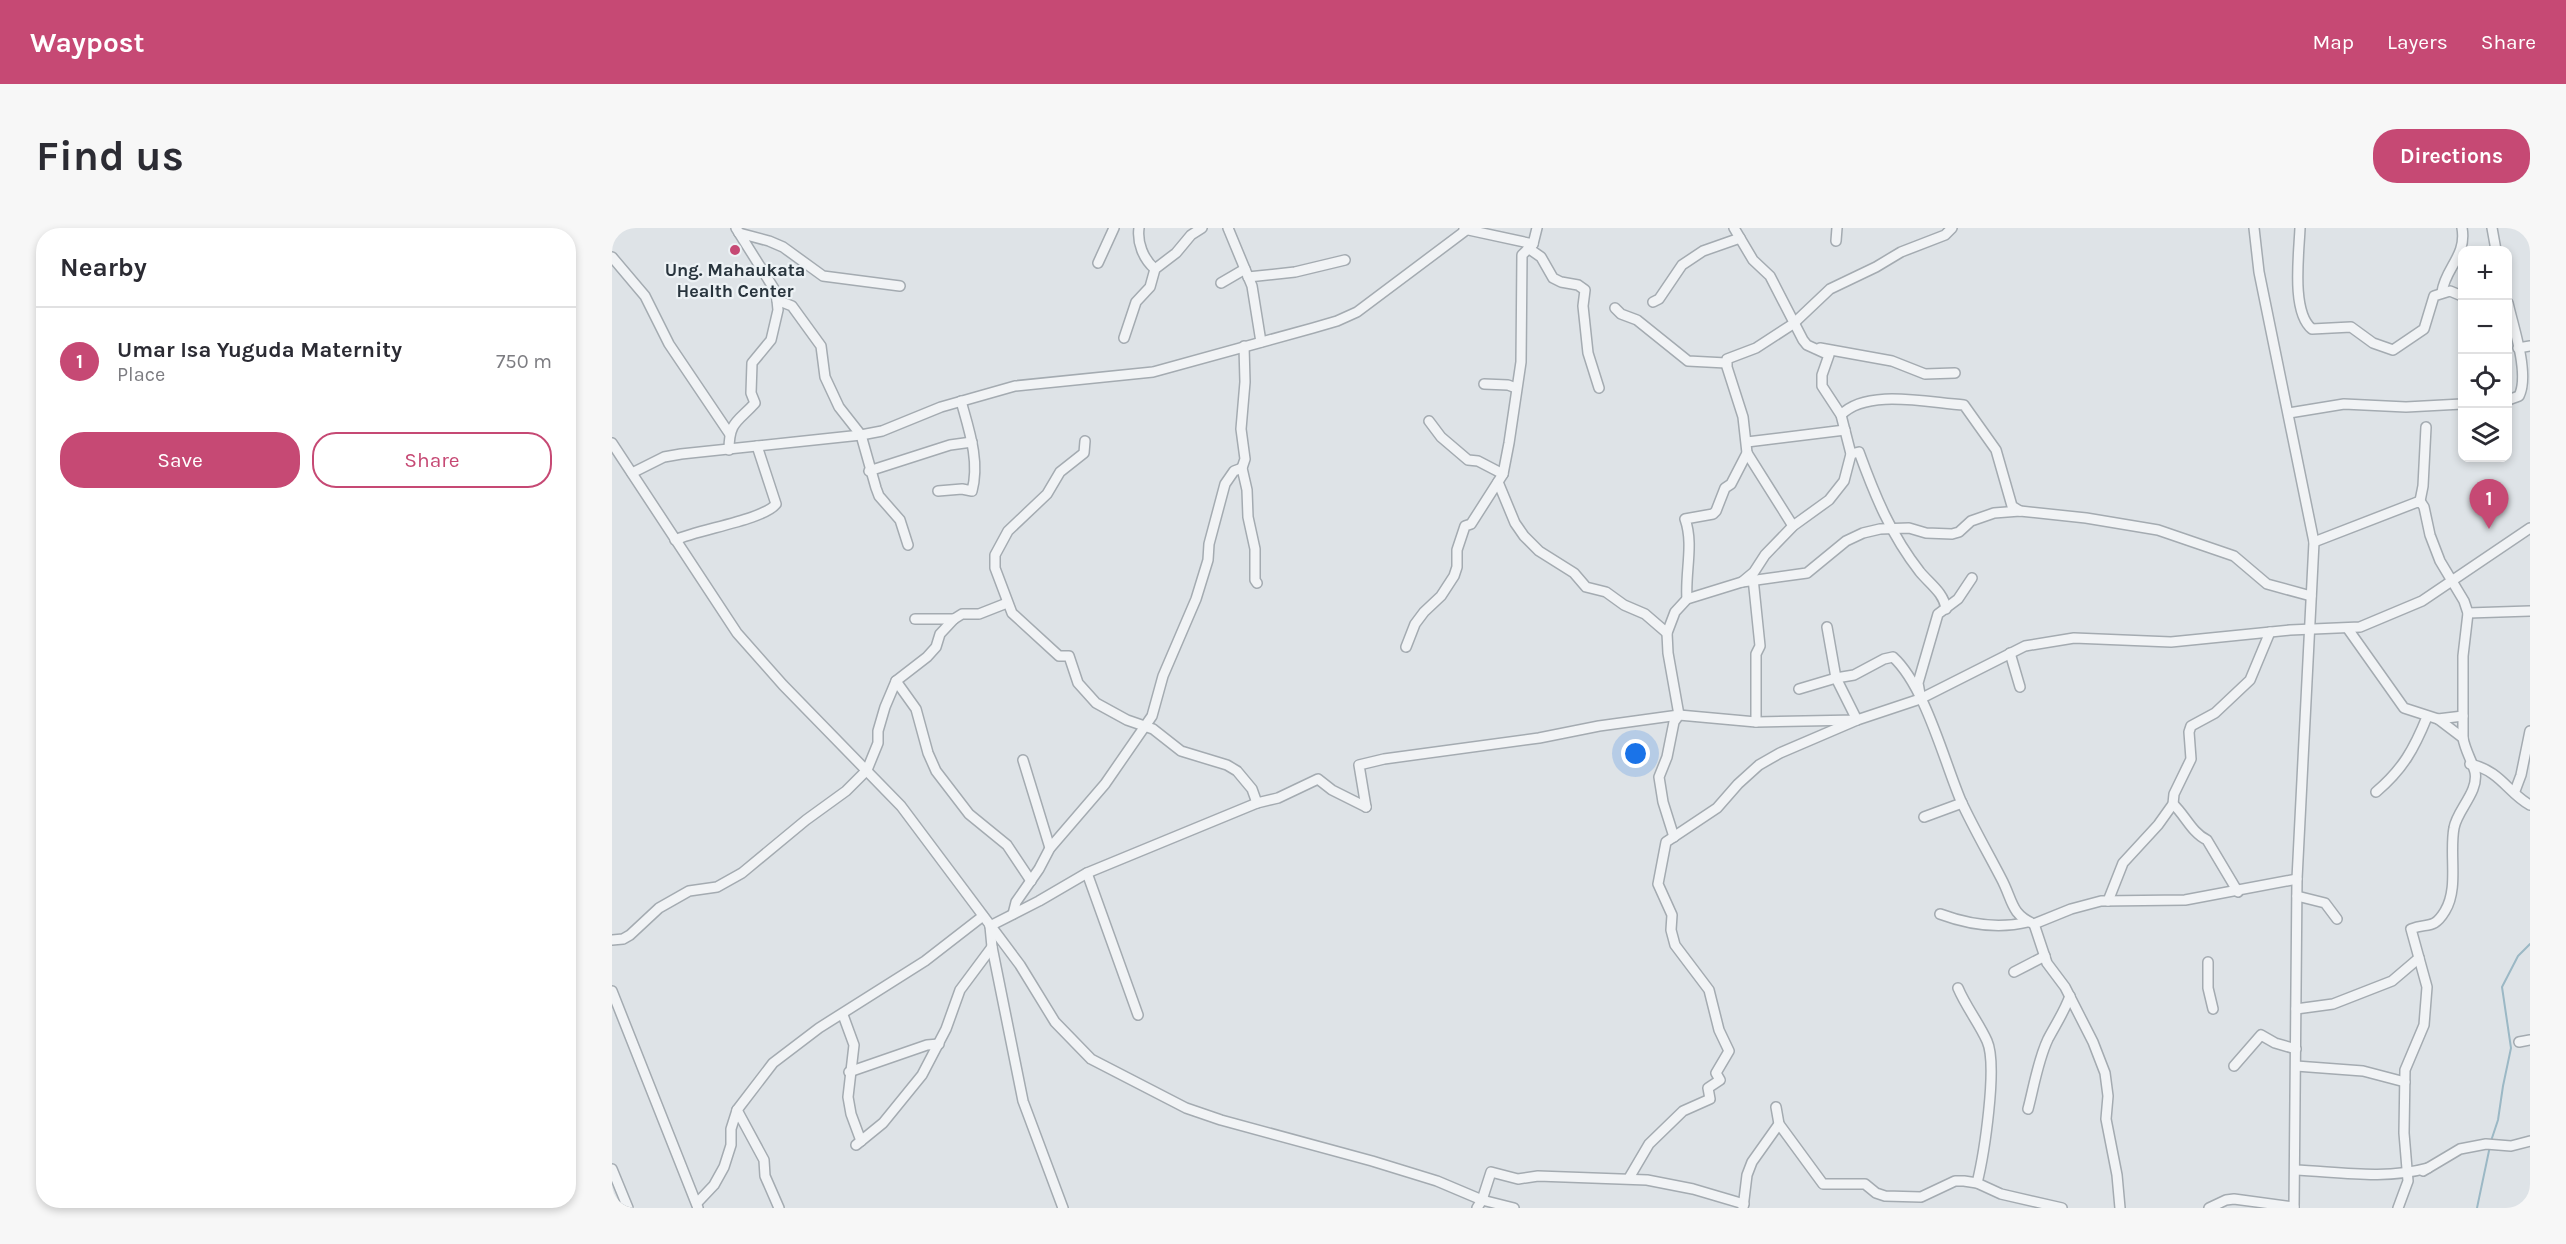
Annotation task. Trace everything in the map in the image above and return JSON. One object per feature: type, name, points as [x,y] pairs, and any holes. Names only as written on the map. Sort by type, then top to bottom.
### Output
[{"type":"street","points":[[1098,263],[1114,228]]},
{"type":"street","points":[[1139,228],[1138,239],[1150,265],[1155,269]]},
{"type":"street","points":[[1124,338],[1136,302],[1150,287],[1155,269],[1176,253],[1191,235],[1202,228]]},
{"type":"street","points":[[1228,228],[1257,306],[1261,342]]},
{"type":"street","points":[[1406,647],[1415,624],[1441,596],[1454,576],[1457,567],[1457,550],[1465,526],[1471,524],[1501,478],[1521,362],[1522,255],[1530,246],[1537,228]]},
{"type":"street","points":[[1734,228],[1753,260],[1770,276],[1807,345],[1889,361],[1925,374],[1955,374]]},
{"type":"street","points":[[1836,242],[1837,228]]},
{"type":"street","points":[[1687,599],[1687,555],[1690,543],[1685,519],[1713,514],[1725,488],[1731,484],[1747,453],[1747,441],[1738,398],[1726,363],[1727,359],[1756,348],[1794,324],[1830,290],[1901,252],[1945,235],[1952,228]]},
{"type":"street","points":[[2209,1208],[2226,1200],[2235,1199],[2294,1208],[2297,879],[2314,542],[2259,272],[2254,228]]},
{"type":"street","points":[[2300,228],[2299,304],[2306,324],[2312,329],[2351,327],[2373,343],[2393,350],[2424,329],[2434,296],[2450,291],[2458,294]]},
{"type":"street","points":[[2442,292],[2444,279],[2459,255],[2464,238],[2462,228]]},
{"type":"street","points":[[2492,228],[2495,246]]},
{"type":"street","points":[[632,473],[664,457],[882,431],[960,401],[1015,386],[1153,372],[1337,321],[1357,312],[1466,229],[1530,246],[1541,257],[1553,278],[1578,285],[1585,290],[1583,306],[1588,353],[1599,388]]},
{"type":"street","points":[[737,231],[783,247],[823,276],[900,286]]},
{"type":"street","points":[[729,450],[729,433],[735,421],[754,403],[751,393],[752,363],[771,340],[778,310],[776,292],[737,231]]},
{"type":"street","points":[[1653,302],[1659,298],[1682,265],[1704,251],[1740,238]]},
{"type":"street","points":[[612,256],[645,296],[669,344],[729,433]]},
{"type":"street","points":[[1221,283],[1246,273],[1295,272],[1345,260]]},
{"type":"street","points":[[777,300],[792,306],[821,346],[825,377],[839,407],[861,435],[869,471],[879,496],[900,520],[908,545]]},
{"type":"street","points":[[1615,308],[1621,314],[1637,320],[1688,361],[1726,363]]},
{"type":"street","points":[[2512,321],[2522,368],[2522,390],[2519,396],[2512,399]]},
{"type":"street","points":[[1244,346],[1245,382],[1241,429],[1245,459],[1242,468],[1247,490],[1248,517],[1255,549],[1257,584]]},
{"type":"street","points":[[2518,348],[2530,346]]},
{"type":"street","points":[[1755,723],[1756,654],[1760,646],[1753,577],[1765,555],[1793,526],[1838,491],[1844,481],[1851,454],[1841,415],[1822,386],[1822,375],[1829,355],[1815,347]]},
{"type":"street","points":[[1484,384],[1508,385],[1516,388]]},
{"type":"street","points":[[1841,415],[1847,409],[1866,400],[1902,399],[1964,405],[1996,450],[2012,506],[2020,511]]},
{"type":"street","points":[[938,491],[962,489],[972,491],[977,474],[972,441],[960,401]]},
{"type":"street","points":[[2289,413],[2344,404],[2406,407],[2458,404]]},
{"type":"street","points":[[1429,422],[1445,441],[1468,460],[1478,461],[1501,478],[1515,523],[1539,551],[1574,573],[1586,587],[1606,592],[1624,605],[1645,614],[1667,633]]},
{"type":"street","points":[[2398,1208],[2408,1177],[2404,1133],[2405,1070],[2424,1025],[2427,987],[2410,929],[2431,927],[2445,910],[2450,898],[2454,828],[2474,782],[2475,773],[2470,764],[2463,738],[2463,656],[2468,613],[2464,601],[2440,561],[2430,535],[2424,507],[2420,501],[2426,428]]},
{"type":"street","points":[[1747,441],[1845,430]]},
{"type":"street","points":[[869,471],[950,445],[972,441]]},
{"type":"street","points":[[1085,441],[1084,453],[1060,472],[1047,494],[1008,531],[995,555],[995,568],[1012,614],[1059,656],[1069,656],[1078,683],[1096,703],[1127,720],[1153,729],[1180,751],[1227,765],[1238,771],[1252,789],[1257,803]]},
{"type":"street","points":[[612,443],[737,633],[783,685],[901,806],[1020,965],[1055,1022],[1091,1059],[1186,1108],[1437,1181],[1480,1204],[1514,1208]]},
{"type":"street","points":[[675,540],[693,532],[748,518],[772,509],[776,504],[757,447]]},
{"type":"street","points":[[1851,454],[1859,452],[1890,529],[1918,568],[1944,598],[1946,609]]},
{"type":"street","points":[[1747,453],[1793,526]]},
{"type":"street","points":[[1013,914],[1016,902],[1050,848],[1105,784],[1152,716],[1163,676],[1196,599],[1208,560],[1209,544],[1225,484],[1234,471],[1242,468]]},
{"type":"street","points":[[2314,542],[2420,501]]},
{"type":"street","points":[[1674,837],[1659,777],[1667,757],[1674,722],[1679,715],[1668,653],[1667,633],[1675,612],[1687,599],[1753,577],[1807,573],[1846,541],[1863,533],[1909,528],[1926,533],[1952,534],[1959,532],[1971,521],[1994,513],[2020,511],[2158,530],[2234,556],[2266,584],[2311,596]]},
{"type":"street","points":[[1629,1178],[1649,1144],[1683,1111],[1710,1099],[1708,1088],[1720,1080],[1716,1073],[1729,1051],[1719,1030],[1709,990],[1675,945],[1671,930],[1672,915],[1660,891],[1659,872],[1666,842],[1717,808],[1759,765],[1780,753],[1857,720],[1920,699],[1994,664],[2025,646],[2074,638],[2171,642],[2270,632],[2360,627],[2422,601],[2530,528]]},
{"type":"street","points":[[1920,699],[1918,683],[1938,614],[1958,599],[1972,578]]},
{"type":"street","points":[[612,940],[623,939],[659,908],[689,891],[717,887],[742,873],[806,820],[846,791],[867,770],[878,743],[878,731],[885,707],[896,681],[927,657],[936,647],[940,634],[954,619],[962,614],[979,614],[1007,603]]},
{"type":"street","points":[[2468,613],[2530,611]]},
{"type":"street","points":[[915,619],[954,619]]},
{"type":"street","points":[[1827,627],[1836,678],[1857,720]]},
{"type":"street","points":[[2348,629],[2404,708],[2439,719],[2463,716]]},
{"type":"street","points":[[2108,901],[2123,863],[2158,825],[2173,804],[2174,794],[2191,759],[2189,732],[2191,726],[2215,714],[2250,680],[2270,632]]},
{"type":"street","points":[[2010,653],[2020,687]]},
{"type":"street","points":[[1799,689],[1854,675],[1884,658],[1893,657],[1903,666],[1920,699],[1962,803],[2008,891],[2017,915],[2031,923],[2047,963],[2070,996],[2105,1073],[2108,1096],[2106,1119],[2118,1175],[2116,1207]]},
{"type":"street","points":[[896,681],[915,709],[928,753],[936,771],[969,813],[1006,845],[1031,881]]},
{"type":"street","points":[[990,926],[1087,873],[1257,803],[1278,798],[1318,779],[1332,790],[1366,807],[1359,765],[1384,759],[1539,738],[1599,726],[1679,715],[1755,723],[1857,720]]},
{"type":"street","points":[[2376,792],[2396,774],[2408,758],[2427,717]]},
{"type":"street","points":[[2439,719],[2463,738]]},
{"type":"street","points":[[1806,721],[1813,739]]},
{"type":"street","points":[[2514,791],[2521,775],[2530,731]]},
{"type":"street","points":[[1023,760],[1050,848]]},
{"type":"street","points":[[2470,764],[2481,766],[2492,773],[2514,791],[2520,800],[2530,805]]},
{"type":"street","points":[[1924,817],[1962,803]]},
{"type":"street","points":[[2173,804],[2182,812],[2200,837],[2207,840],[2238,892]]},
{"type":"street","points":[[1087,873],[1138,1015]]},
{"type":"street","points":[[1940,914],[1968,923],[2011,926],[2031,923],[2101,900],[2186,900],[2238,892],[2297,879]]},
{"type":"street","points":[[2297,896],[2325,903],[2337,919]]},
{"type":"street","points":[[698,1206],[724,1167],[731,1145],[731,1129],[737,1110],[773,1063],[819,1028],[843,1015],[925,961],[983,916]]},
{"type":"street","points":[[990,926],[992,947],[1023,1101],[1063,1208]]},
{"type":"street","points":[[843,1015],[854,1045],[855,1053],[849,1072],[851,1114],[859,1143],[883,1123],[922,1075],[939,1044],[960,990],[992,947]]},
{"type":"street","points":[[2014,972],[2045,956]]},
{"type":"street","points":[[2296,1009],[2333,1004],[2392,981],[2419,957]]},
{"type":"street","points":[[2208,962],[2208,988],[2213,1008]]},
{"type":"street","points":[[1958,988],[1968,1010],[1988,1042],[1993,1068],[1977,1183]]},
{"type":"street","points":[[612,991],[698,1206]]},
{"type":"street","points":[[2028,1109],[2042,1055],[2070,996]]},
{"type":"street","points":[[2234,1066],[2261,1035],[2275,1043],[2296,1049]]},
{"type":"street","points":[[2519,1042],[2530,1040]]},
{"type":"street","points":[[849,1072],[927,1045],[939,1044]]},
{"type":"street","points":[[2296,1066],[2363,1071],[2405,1082]]},
{"type":"street","points":[[1776,1107],[1779,1124],[1823,1184],[1866,1184],[1876,1193],[1884,1196],[1921,1197],[1955,1181],[1977,1183],[2001,1194],[2062,1208]]},
{"type":"street","points":[[737,1110],[764,1160],[765,1176],[778,1208]]},
{"type":"street","points":[[1480,1204],[1491,1172],[1518,1179],[1538,1176],[1629,1178],[1693,1189],[1743,1206],[1747,1175],[1752,1162],[1779,1124]]},
{"type":"street","points":[[2408,1177],[2460,1149],[2486,1144],[2511,1146],[2530,1141]]},
{"type":"street","points":[[612,1169],[628,1208]]},
{"type":"street","points":[[2295,1170],[2366,1176],[2403,1171],[2408,1177]]},
{"type":"waterway","points":[[2491,1141],[2498,1120],[2511,1048],[2502,987],[2518,956],[2530,944]]},
{"type":"waterway","points":[[2477,1208],[2490,1146]]},
{"type":"place","name":"Ung. Mahaukata Health Center","points":[[735,250]]},
{"type":"place","name":"Umar Isa Yuguda Maternity","points":[[2489,529]]}]
